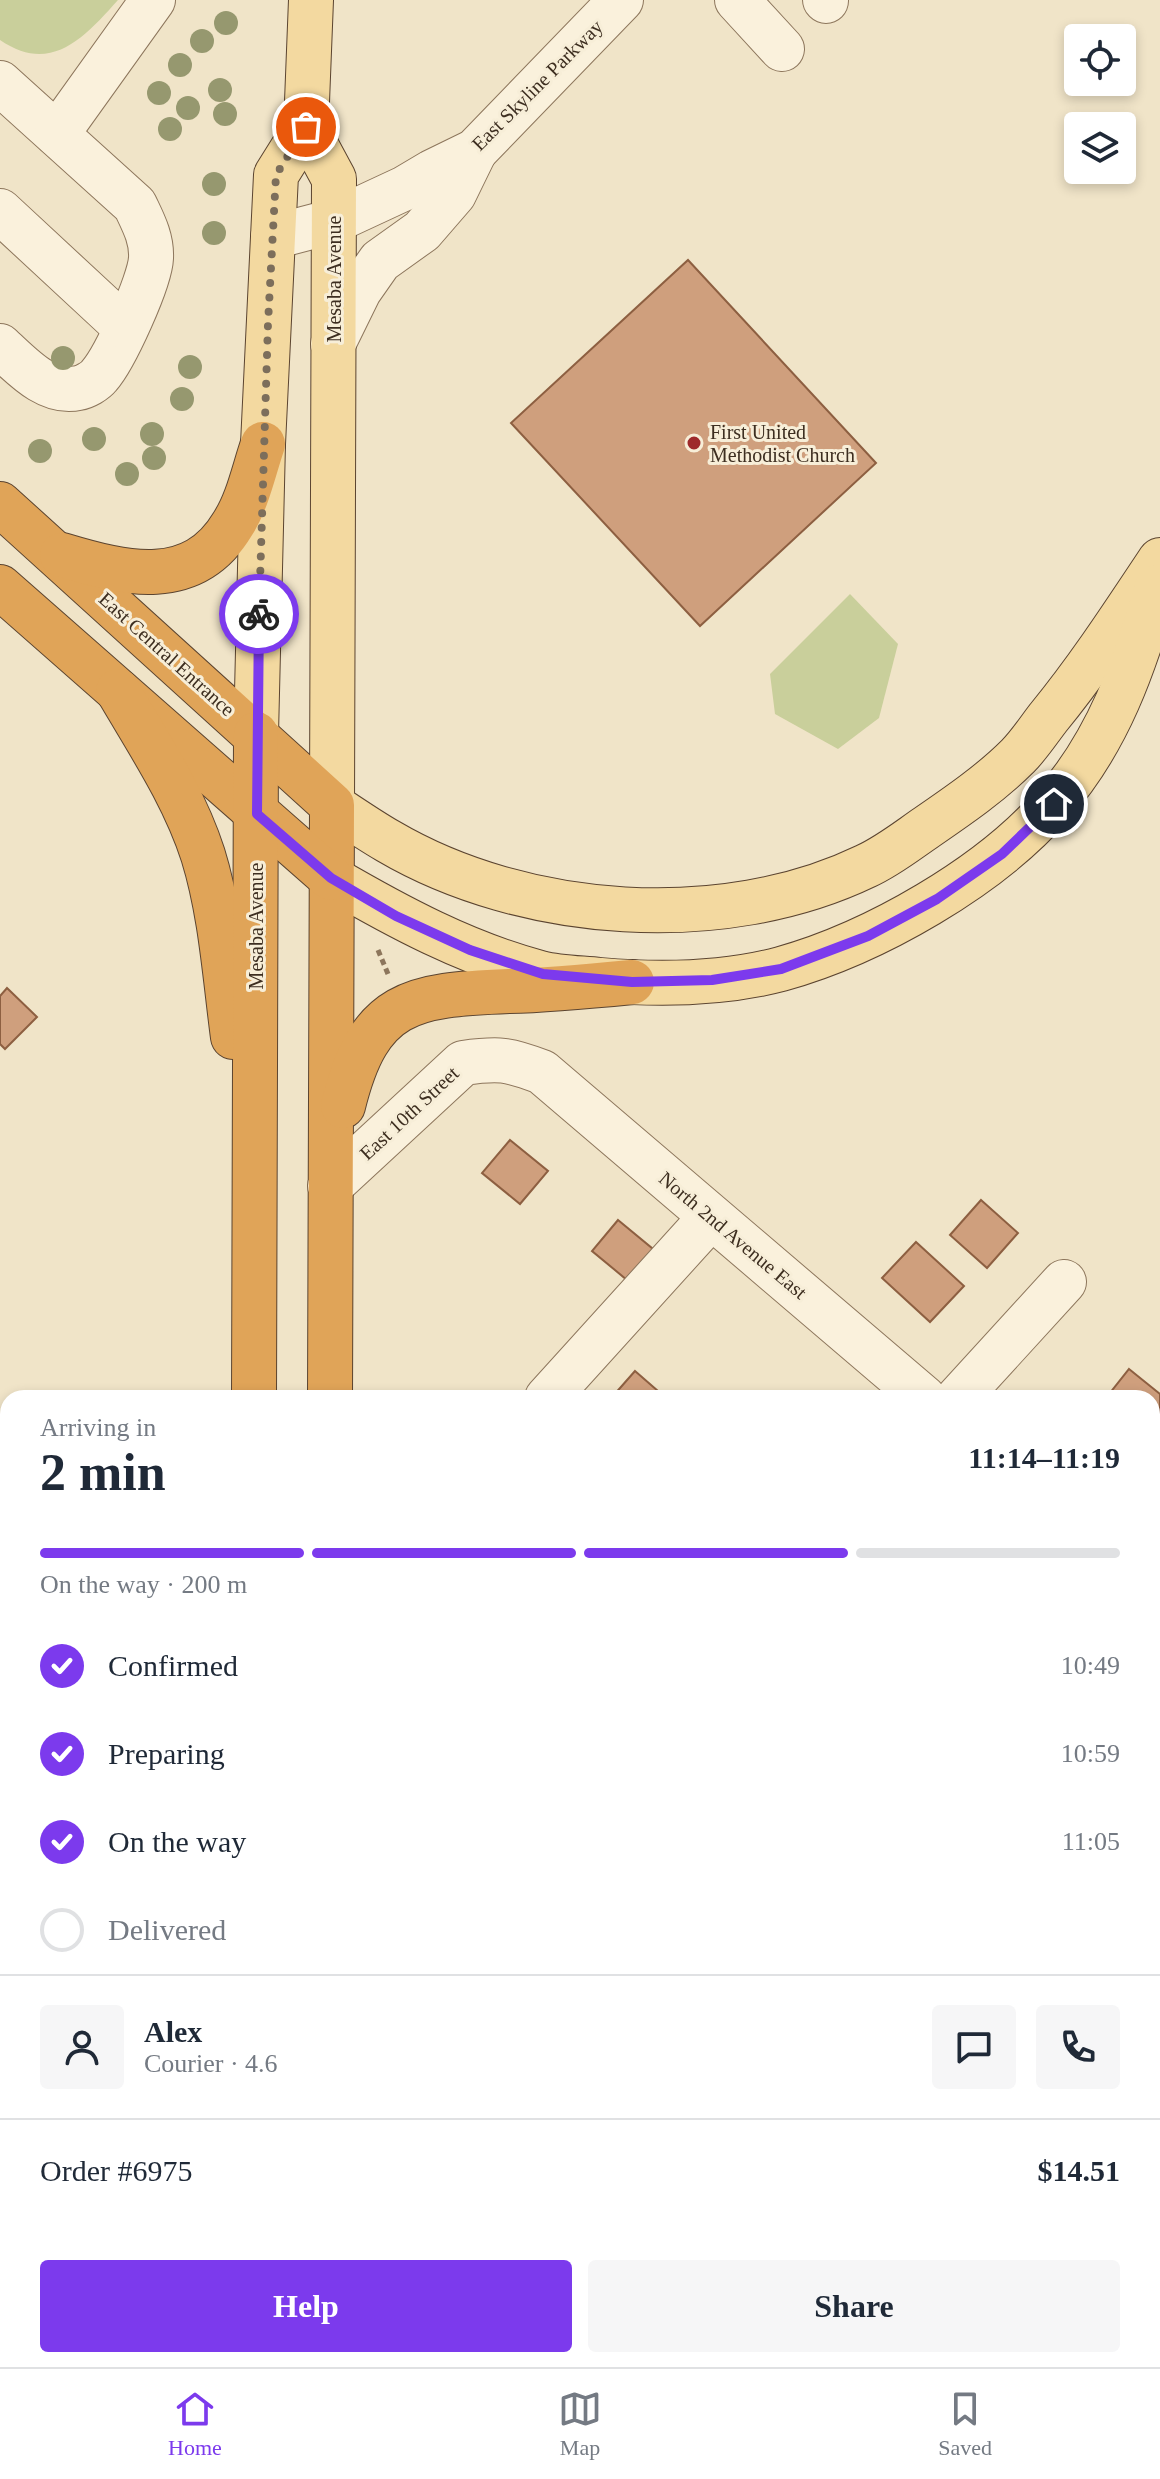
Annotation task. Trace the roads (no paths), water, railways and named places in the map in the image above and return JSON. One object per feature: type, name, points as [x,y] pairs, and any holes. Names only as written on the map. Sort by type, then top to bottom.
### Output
[{"type":"highway","points":[[54,552],[106,567],[145,573],[198,562],[219,544],[234,523],[263,444]]},
{"type":"highway","name":"East Central Entrance","points":[[0,504],[332,805]]},
{"type":"highway","points":[[0,587],[331,878]]},
{"type":"highway","points":[[118,691],[170,779],[203,856],[219,930],[254,1204]]},
{"type":"highway","name":"Mesaba Avenue","points":[[254,1390],[256,734]]},
{"type":"highway","name":"Mesaba Avenue","points":[[330,1390],[332,805]]},
{"type":"highway","points":[[330,1173],[356,1061],[381,1024],[401,1009],[422,999],[452,994],[632,982]]},
{"type":"main road","name":"Mesaba Avenue","points":[[256,734],[263,444],[276,175],[306,127],[311,0]]},
{"type":"main road","name":"Mesaba Avenue","points":[[306,127],[334,179],[332,805]]},
{"type":"main road","points":[[332,805],[389,842],[445,868],[514,892],[589,908],[661,912],[731,906],[805,889],[867,866],[906,842],[972,796],[1019,755],[1080,679],[1160,560]]},
{"type":"main road","points":[[331,878],[396,916],[470,950],[543,974],[632,982],[712,980],[781,969],[868,936],[937,899],[1002,854],[1054,804],[1097,744],[1127,682],[1160,579]]},
{"type":"street","points":[[57,134],[153,0]]},
{"type":"street","name":"East Skyline Parkway","points":[[273,237],[334,221],[475,151],[621,0]]},
{"type":"street","points":[[737,0],[782,49]]},
{"type":"street","points":[[0,83],[135,205],[147,230],[151,259],[147,280],[99,376],[78,389],[47,384],[0,346]]},
{"type":"street","points":[[333,344],[359,291],[380,261],[430,222],[454,194],[475,151]]},
{"type":"street","points":[[0,211],[125,327]]},
{"type":"street","name":"East 10th Street","points":[[330,1173],[463,1063],[488,1058],[511,1060],[542,1072]]},
{"type":"street","name":"North 2nd Avenue East","points":[[542,1072],[915,1390]]},
{"type":"street","points":[[554,1390],[711,1217]]},
{"type":"street","points":[[965,1390],[1064,1282]]},
{"type":"place","name":"First United Methodist Church","points":[[694,443]]}]
